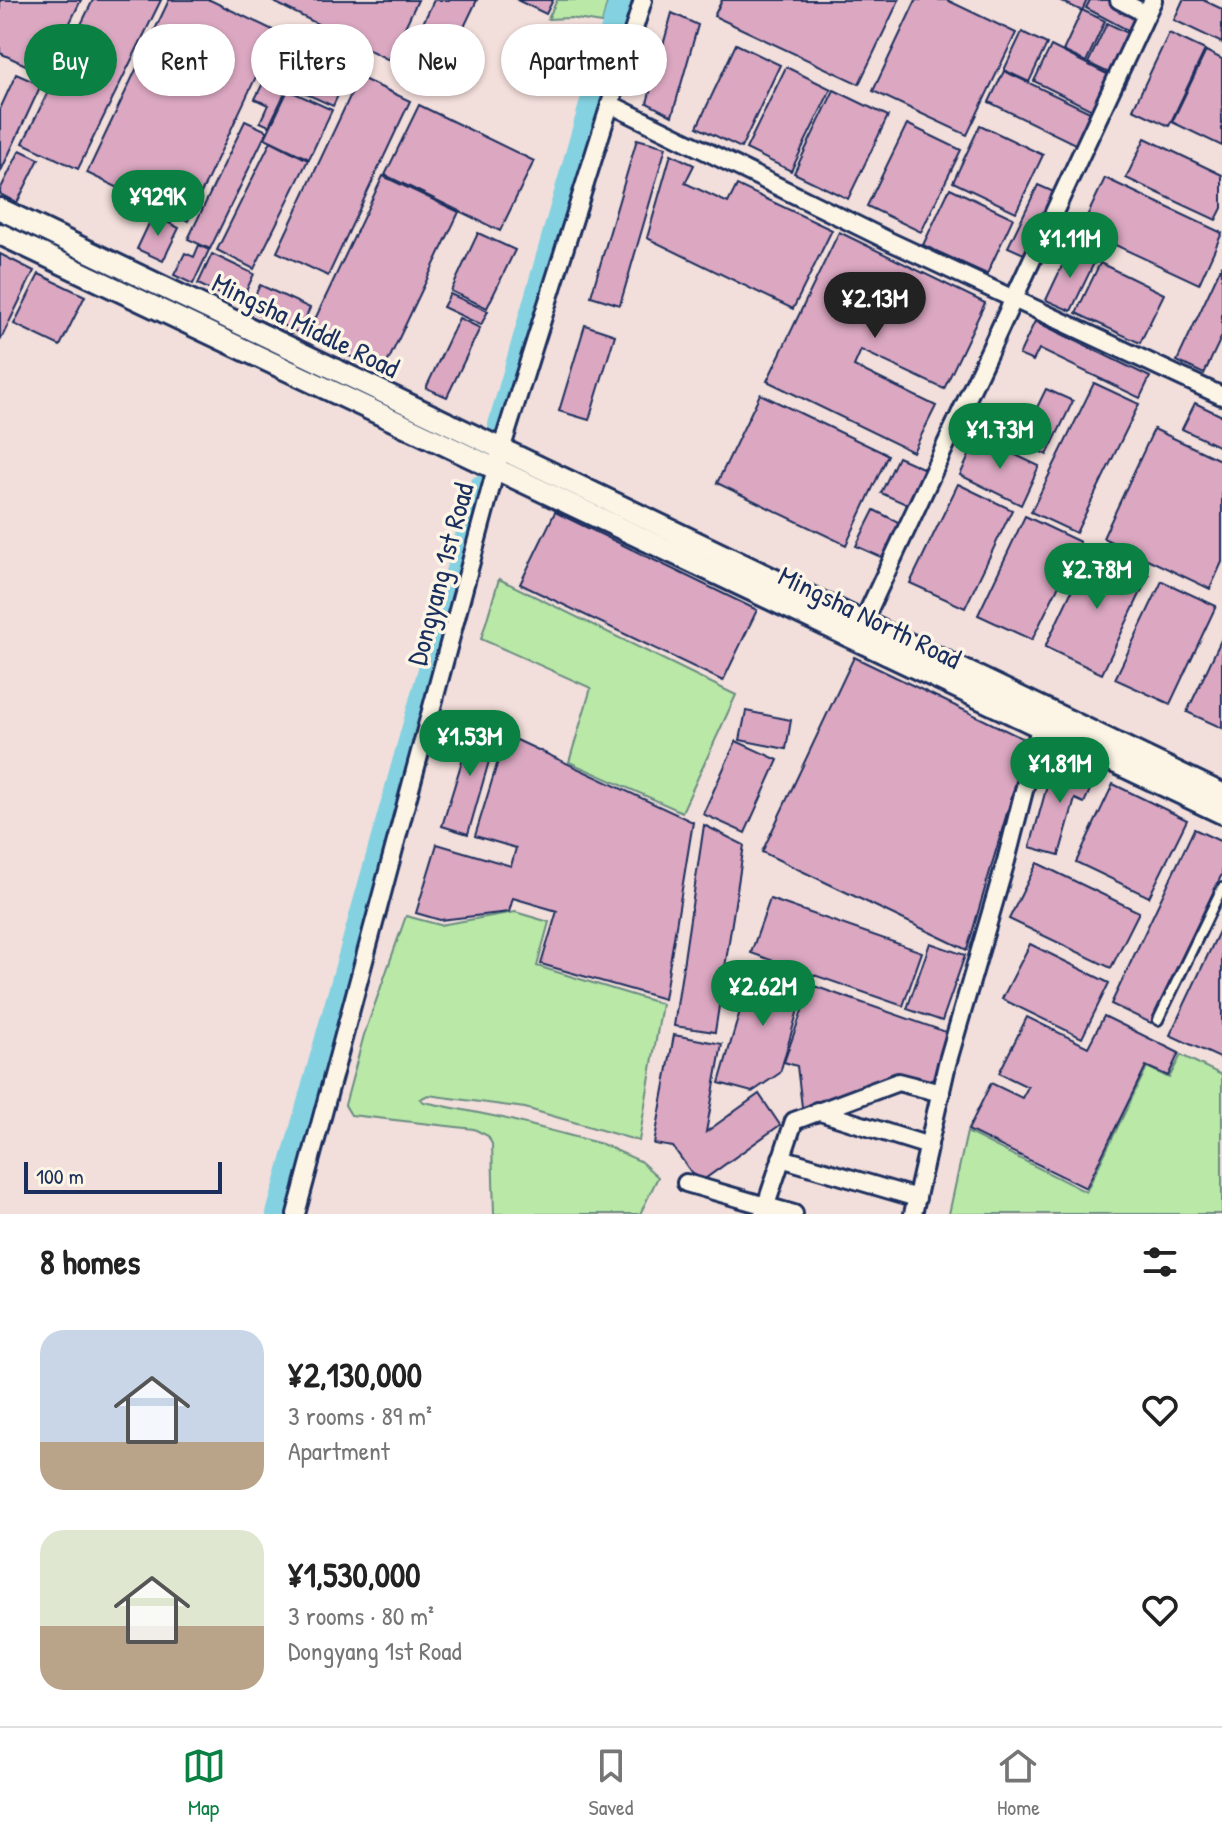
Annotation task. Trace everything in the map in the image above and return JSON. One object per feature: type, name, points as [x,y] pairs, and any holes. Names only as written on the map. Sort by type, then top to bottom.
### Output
[{"type":"street","name":"Dongyang 1st Road","points":[[296,1214],[498,459],[643,0]]},
{"type":"street","points":[[859,631],[1149,7],[1119,0]]},
{"type":"street","points":[[610,104],[1014,300],[1222,396]]},
{"type":"street","name":"Mingsha Middle Road","points":[[0,209],[498,459]]},
{"type":"street","name":"Mingsha Middle Road","points":[[0,234],[498,459]]},
{"type":"street","name":"Mingsha North Road","points":[[498,459],[1042,719],[1222,813]]},
{"type":"street","points":[[781,1158],[915,1206],[941,1093],[1042,719]]},
{"type":"street","name":"Mingsha North Road","points":[[1042,719],[1222,794]]},
{"type":"street","points":[[764,1210],[794,1121],[898,1082],[941,1093]]},
{"type":"street","points":[[817,1111],[929,1146]]},
{"type":"street","points":[[686,1183],[764,1210],[794,1214]]},
{"type":"lane","points":[[1158,1020],[1222,888]]},
{"type":"green space","points":[[557,0],[608,0],[602,23],[570,18],[548,19]]},
{"type":"green space","points":[[499,579],[736,695],[682,812],[569,762],[591,688],[481,639]]},
{"type":"green space","points":[[515,912],[549,922],[537,966],[662,1004],[639,1141],[525,1108],[428,1095],[420,1099],[602,1144],[640,1161],[658,1177],[640,1214],[494,1214],[492,1144],[488,1136],[474,1129],[351,1115],[345,1105],[364,1035],[406,916],[440,925]]},
{"type":"green space","points":[[1181,1055],[1222,1075],[1222,1214],[949,1214],[967,1132],[1086,1192],[1147,1067],[1169,1078]]},
{"type":"building","points":[[0,0],[81,0],[69,24],[24,24],[24,64],[0,53]]},
{"type":"building","points":[[93,0],[161,0],[149,24],[133,24],[133,57],[117,90],[117,24],[81,24]]},
{"type":"building","points":[[169,0],[210,0],[260,24],[251,24],[251,87],[188,221],[87,173],[133,76],[133,96],[235,96],[235,24],[158,24]]},
{"type":"building","points":[[270,0],[418,0],[406,24],[390,24],[389,60],[374,52],[374,24],[318,24]]},
{"type":"building","points":[[434,0],[477,0],[465,24],[423,24]]},
{"type":"building","points":[[517,0],[553,0],[546,14]]},
{"type":"building","points":[[722,0],[899,0],[859,84],[714,16]]},
{"type":"building","points":[[916,0],[947,0],[1016,33],[967,135],[873,91]]},
{"type":"building","points":[[1059,0],[1087,0],[1082,11]]},
{"type":"building","points":[[1090,0],[1113,0],[1142,15],[1133,33],[1086,8]]},
{"type":"building","points":[[1183,0],[1203,0],[1222,9],[1222,43],[1174,20]]},
{"type":"building","points":[[1082,10],[1105,21],[1086,62],[1063,51]]},
{"type":"building","points":[[672,13],[698,25],[672,116],[647,103],[649,96],[667,96],[667,31]]},
{"type":"building","points":[[1107,23],[1132,35],[1113,75],[1088,63]]},
{"type":"building","points":[[1022,32],[1047,44],[1029,82],[1004,70]]},
{"type":"building","points":[[1169,33],[1205,50],[1169,126],[1133,109]]},
{"type":"building","points":[[736,44],[780,65],[741,148],[697,127]]},
{"type":"building","points":[[1051,46],[1113,77],[1096,112],[1034,81]]},
{"type":"building","points":[[1206,51],[1222,59],[1222,146],[1172,122]]},
{"type":"building","points":[[786,67],[831,89],[791,171],[746,149]]},
{"type":"building","points":[[1004,71],[1094,114],[1079,146],[989,102]]},
{"type":"building","points":[[16,74],[24,78],[24,96],[36,96],[0,173],[0,109]]},
{"type":"building","points":[[374,84],[390,92],[390,96],[410,101],[328,276],[277,252],[350,96],[374,96]]},
{"type":"building","points":[[834,90],[888,116],[848,199],[794,173]]},
{"type":"building","points":[[46,96],[114,96],[78,169],[23,143]]},
{"type":"building","points":[[256,96],[284,96],[269,126],[260,122],[268,105],[255,99]]},
{"type":"building","points":[[285,96],[301,96],[332,110],[309,159],[265,138]]},
{"type":"building","points":[[311,96],[338,96],[333,106]]},
{"type":"building","points":[[419,105],[534,161],[500,231],[385,175]]},
{"type":"building","points":[[245,121],[267,131],[210,249],[188,239]]},
{"type":"building","points":[[907,124],[961,150],[921,232],[867,206]]},
{"type":"building","points":[[980,125],[1043,155],[1016,212],[953,182]]},
{"type":"building","points":[[1145,138],[1222,175],[1222,208],[1216,220],[1126,178]]},
{"type":"building","points":[[637,139],[666,147],[620,305],[591,296]]},
{"type":"building","points":[[271,141],[308,160],[254,269],[217,250]]},
{"type":"building","points":[[20,150],[39,159],[17,203],[0,194],[0,190]]},
{"type":"building","points":[[671,154],[694,165],[685,183],[728,203],[737,185],[832,230],[793,309],[647,238]]},
{"type":"building","points":[[383,176],[459,212],[383,372],[307,336]]},
{"type":"building","points":[[1105,178],[1222,233],[1199,284],[1081,229]]},
{"type":"building","points":[[1038,185],[1056,193],[1026,255],[1008,247]]},
{"type":"building","points":[[950,188],[1013,218],[987,274],[923,245]]},
{"type":"building","points":[[153,215],[179,228],[163,261],[137,249]]},
{"type":"building","points":[[839,232],[985,303],[944,389],[861,350],[854,366],[936,406],[913,452],[767,381]]},
{"type":"building","points":[[478,233],[515,250],[487,308],[451,291]]},
{"type":"building","points":[[199,245],[209,250],[193,284],[174,275],[185,253],[194,257]]},
{"type":"building","points":[[1070,249],[1095,261],[1071,311],[1046,300]]},
{"type":"building","points":[[0,254],[34,271],[0,341]]},
{"type":"building","points":[[212,254],[254,274],[240,304],[198,284]]},
{"type":"building","points":[[1100,263],[1164,294],[1140,343],[1076,313]]},
{"type":"building","points":[[1222,265],[1222,336],[1204,374],[1177,361]]},
{"type":"building","points":[[39,274],[85,296],[60,346],[14,324]]},
{"type":"building","points":[[260,285],[310,308],[299,333],[248,309]]},
{"type":"building","points":[[450,294],[488,311],[481,325],[443,307]]},
{"type":"building","points":[[459,318],[480,328],[447,397],[426,388]]},
{"type":"building","points":[[1035,321],[1150,377],[1140,398],[1039,349],[1033,361],[1019,355]]},
{"type":"building","points":[[585,325],[615,335],[589,420],[559,411]]},
{"type":"building","points":[[1094,383],[1139,404],[1076,533],[1031,512]]},
{"type":"building","points":[[1046,389],[1073,401],[1047,455],[1020,442]]},
{"type":"building","points":[[760,394],[888,455],[846,545],[717,483]]},
{"type":"building","points":[[1195,403],[1222,416],[1222,448],[1182,429]]},
{"type":"building","points":[[1154,429],[1222,461],[1222,562],[1210,589],[1103,538]]},
{"type":"building","points":[[978,437],[1039,466],[1021,505],[960,475]]},
{"type":"building","points":[[898,457],[925,469],[908,505],[881,493]]},
{"type":"building","points":[[958,484],[1012,510],[965,608],[910,583]]},
{"type":"building","points":[[874,510],[900,523],[883,558],[856,546]]},
{"type":"building","points":[[555,512],[757,610],[723,681],[520,584]]},
{"type":"building","points":[[1025,516],[1080,542],[1032,640],[978,615]]},
{"type":"building","points":[[1092,548],[1149,575],[1102,674],[1045,647]]},
{"type":"building","points":[[1162,581],[1216,606],[1170,704],[1115,679]]},
{"type":"building","points":[[1222,638],[1222,728],[1187,712]]},
{"type":"building","points":[[854,657],[1028,741],[967,950],[762,852]]},
{"type":"building","points":[[746,711],[791,720],[786,749],[740,740]]},
{"type":"building","points":[[475,719],[498,730],[468,834],[442,826]]},
{"type":"building","points":[[506,735],[693,822],[664,999],[541,964],[557,911],[513,898],[509,912],[440,920],[416,913],[437,844],[511,866],[516,848],[475,836]]},
{"type":"building","points":[[736,741],[778,760],[745,833],[703,814]]},
{"type":"building","points":[[1055,757],[1096,777],[1084,803],[1075,799],[1059,855],[1030,847]]},
{"type":"building","points":[[1113,784],[1187,820],[1149,897],[1076,862]]},
{"type":"building","points":[[704,825],[744,845],[715,1032],[674,1026]]},
{"type":"building","points":[[1194,829],[1222,842],[1222,874],[1151,1023],[1111,1004]]},
{"type":"building","points":[[1037,863],[1139,912],[1111,968],[1009,919]]},
{"type":"building","points":[[770,899],[922,952],[903,1006],[751,953]]},
{"type":"building","points":[[1222,925],[1222,1059],[1170,1035]]},
{"type":"building","points":[[930,943],[965,955],[942,1021],[907,1009]]},
{"type":"building","points":[[1030,944],[1109,983],[1082,1038],[1002,999]]},
{"type":"building","points":[[754,963],[807,978],[780,1073],[752,1092],[719,1083]]},
{"type":"building","points":[[811,985],[949,1033],[931,1083],[901,1078],[803,1115],[797,1066],[784,1062]]},
{"type":"building","points":[[1104,1016],[1179,1053],[1168,1076],[1146,1066],[1086,1188],[968,1130],[991,1083],[1022,1098],[1028,1087],[999,1073],[1027,1017],[1088,1047]]},
{"type":"building","points":[[674,1035],[722,1044],[706,1132],[759,1094],[780,1125],[699,1183],[673,1147],[654,1144]]},
{"type":"waterway","points":[[500,425],[621,0]]},
{"type":"waterway","points":[[278,1214],[481,487]]}]
